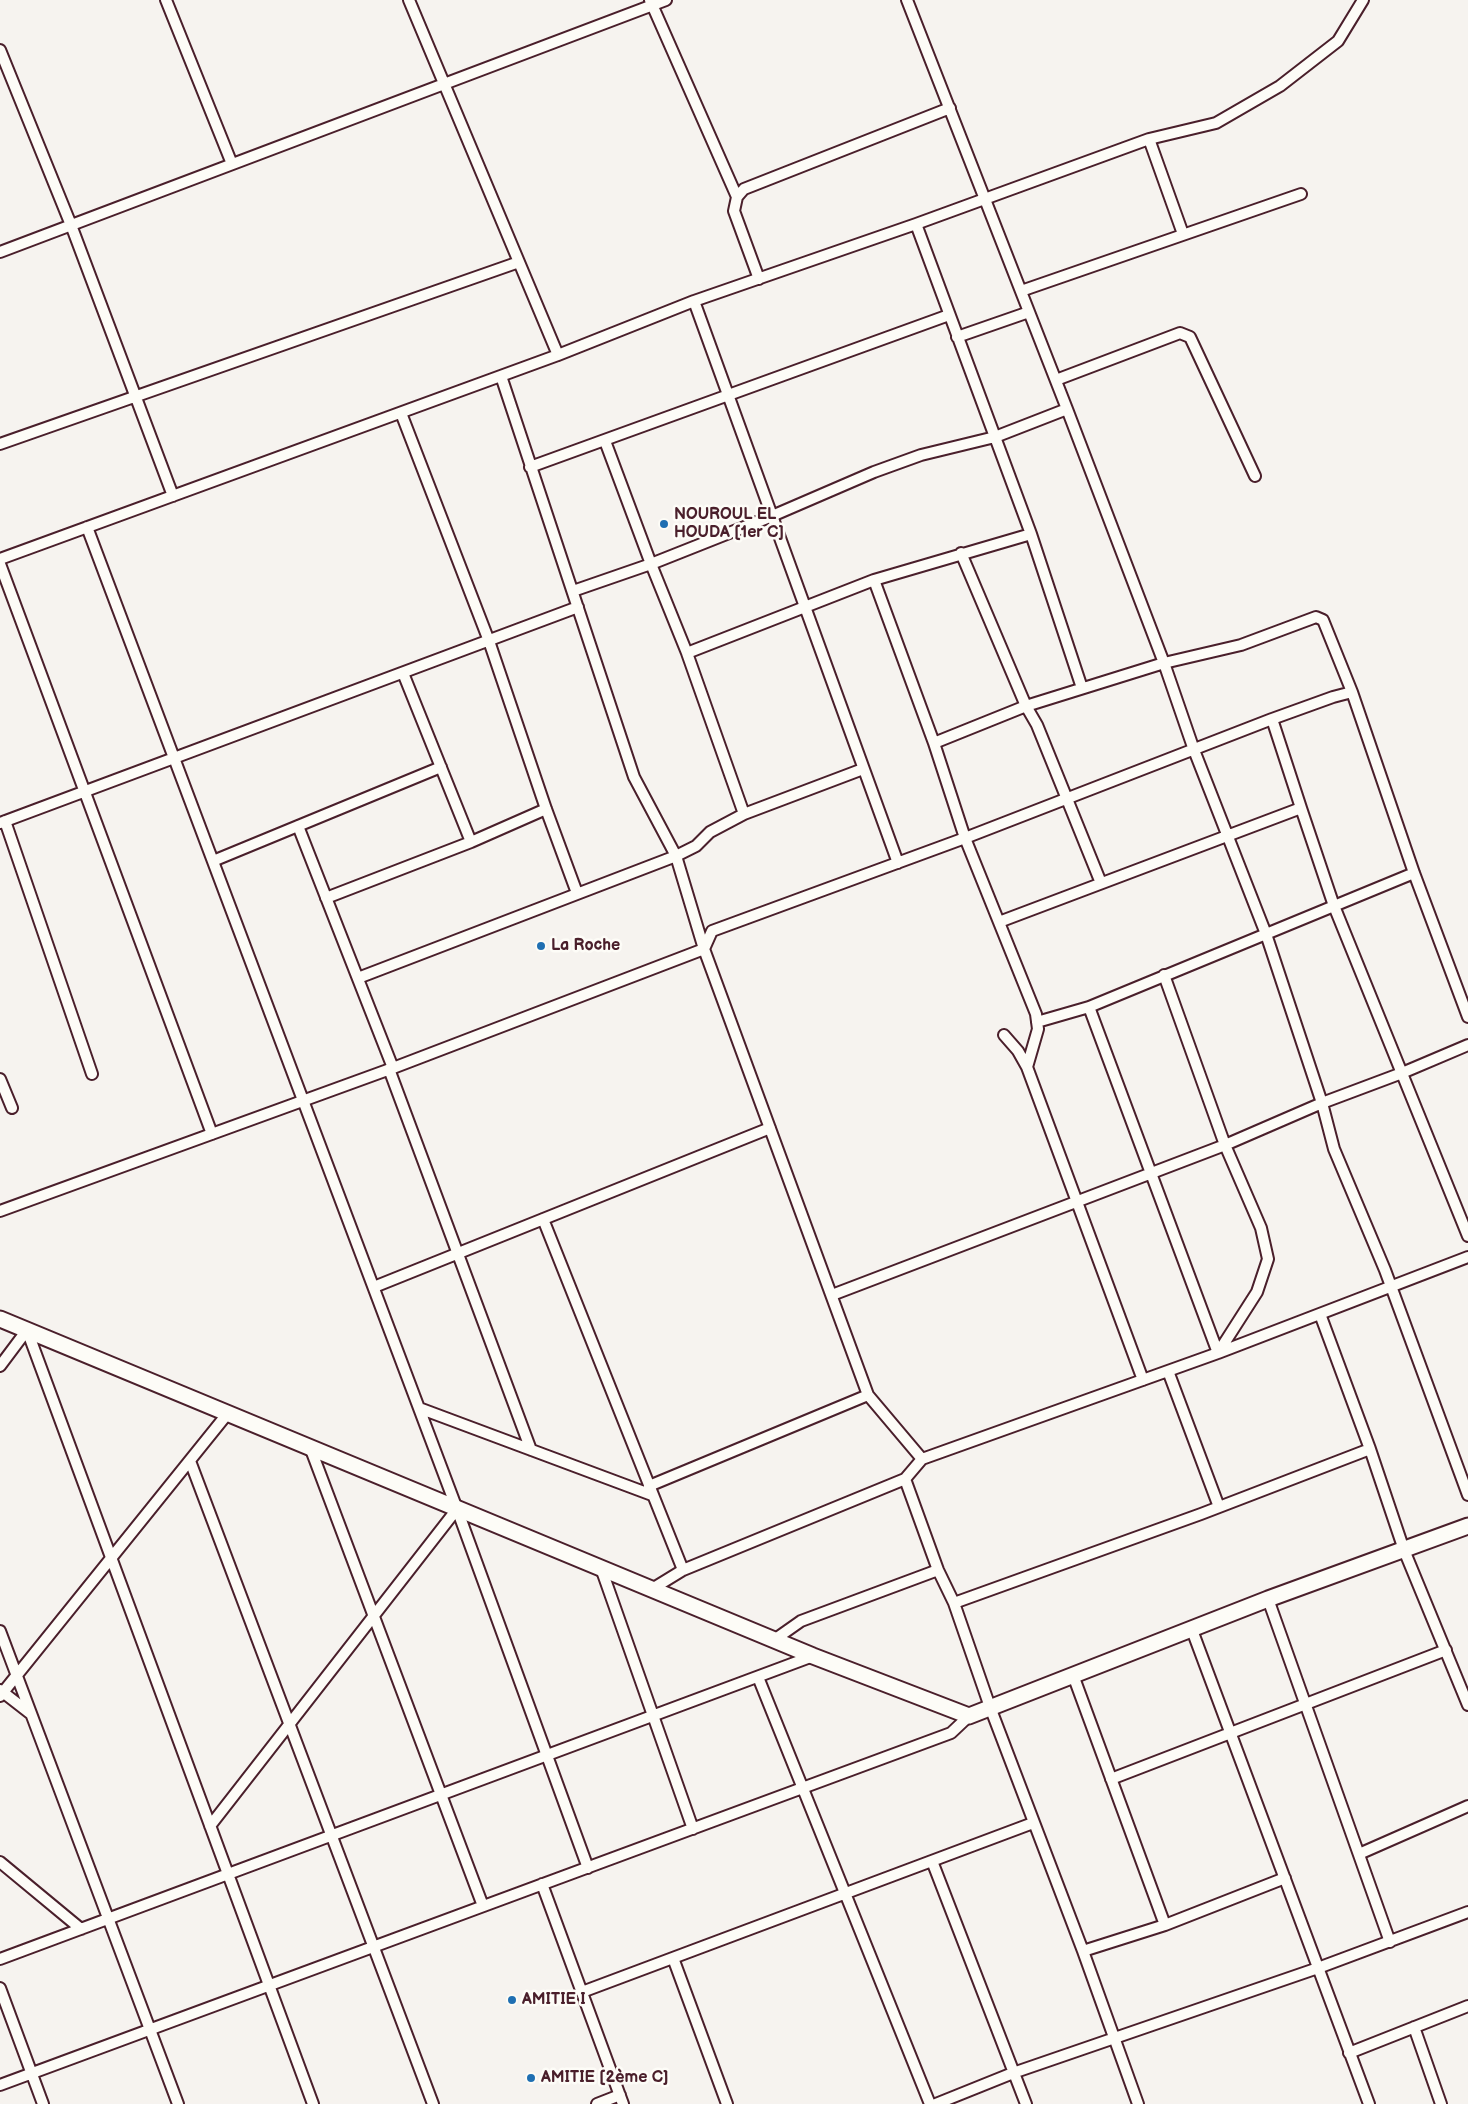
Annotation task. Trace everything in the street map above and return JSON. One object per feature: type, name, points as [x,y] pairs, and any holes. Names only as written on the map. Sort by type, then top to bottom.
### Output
[{"type":"street","points":[[166,0],[232,164]]},
{"type":"street","points":[[409,0],[558,355]]},
{"type":"street","points":[[0,252],[444,84],[651,2],[666,0]]},
{"type":"street","points":[[907,0],[1056,380],[1164,663],[1194,750],[1266,934],[1322,1103],[1334,1149],[1362,1212],[1468,1495]]},
{"type":"street","points":[[0,559],[558,355],[694,301],[916,224],[1149,139],[1216,123],[1280,86],[1338,40],[1363,0]]},
{"type":"street","points":[[651,2],[737,197]]},
{"type":"street","points":[[0,50],[71,225],[172,496]]},
{"type":"street","points":[[759,278],[734,211],[737,197],[744,189],[950,108]]},
{"type":"street","points":[[1149,139],[1184,234]]},
{"type":"street","points":[[1021,291],[1301,194]]},
{"type":"street","points":[[916,224],[1031,534],[1082,688]]},
{"type":"street","points":[[0,444],[519,262]]},
{"type":"street","points":[[694,301],[898,863]]},
{"type":"street","points":[[958,336],[1029,312]]},
{"type":"street","points":[[530,467],[949,315]]},
{"type":"street","points":[[1056,380],[1180,333],[1190,337],[1255,476]]},
{"type":"street","points":[[501,376],[634,777],[676,856],[704,949],[868,1395],[922,1459]]},
{"type":"street","points":[[573,591],[651,564],[772,516],[874,472],[921,455],[995,437],[1067,409]]},
{"type":"street","points":[[401,413],[489,641],[546,809],[577,893]]},
{"type":"street","points":[[606,441],[651,564],[687,653],[744,814]]},
{"type":"street","points":[[87,527],[457,1509],[588,1868]]},
{"type":"street","points":[[687,653],[874,580],[1031,534]]},
{"type":"street","points":[[961,553],[1026,706],[1037,725],[1068,798],[1101,883]]},
{"type":"street","points":[[0,564],[212,1134]]},
{"type":"street","points":[[874,580],[934,743],[965,838],[1036,1014],[1038,1029],[1027,1068]]},
{"type":"street","points":[[92,1074],[3,822],[578,607]]},
{"type":"street","points":[[934,743],[1026,706],[1082,688],[1164,663],[1241,645],[1316,617],[1323,620],[1352,692],[1414,873],[1468,1017]]},
{"type":"street","points":[[404,672],[471,842]]},
{"type":"street","points":[[0,1211],[391,1069],[704,949],[712,931],[965,838],[1272,719],[1352,692]]},
{"type":"street","points":[[1272,719],[1334,906],[1468,1236]]},
{"type":"street","points":[[213,861],[441,767]]},
{"type":"street","points":[[358,978],[676,856],[696,846],[710,832],[744,814],[864,769]]},
{"type":"street","points":[[999,922],[1301,808]]},
{"type":"street","points":[[326,898],[471,842],[546,809]]},
{"type":"street","points":[[298,826],[358,978],[531,1450]]},
{"type":"street","points":[[1037,1022],[1089,1007],[1414,873]]},
{"type":"street","points":[[1164,975],[1226,1145],[1261,1228],[1268,1259],[1257,1292],[1218,1353]]},
{"type":"street","points":[[1089,1007],[1218,1353]]},
{"type":"street","points":[[1004,1035],[1018,1051],[1027,1068],[1143,1380]]},
{"type":"street","points":[[832,1296],[1226,1145],[1322,1103],[1402,1073],[1468,1045]]},
{"type":"street","points":[[0,1079],[12,1108]]},
{"type":"street","points":[[374,1287],[770,1128]]},
{"type":"street","points":[[543,1220],[683,1570]]},
{"type":"street","points":[[652,1589],[683,1570],[905,1479],[922,1459],[1218,1353],[1468,1257]]},
{"type":"street","points":[[1320,1314],[1370,1449],[1404,1550],[1468,1705]]},
{"type":"street","points":[[0,1319],[813,1656],[969,1716]]},
{"type":"street","points":[[0,1366],[27,1330]]},
{"type":"street","points":[[27,1330],[269,1985],[309,2103]]},
{"type":"street","points":[[1168,1371],[1219,1507]]},
{"type":"street","points":[[419,1408],[531,1450],[651,1491],[868,1395]]},
{"type":"street","points":[[32,1714],[1,1693],[228,1413]]},
{"type":"street","points":[[1450,1447],[1468,1472]]},
{"type":"street","points":[[310,1448],[483,1906]]},
{"type":"street","points":[[954,1603],[1219,1507],[1370,1449]]},
{"type":"street","points":[[190,1461],[433,2104]]},
{"type":"street","points":[[905,1479],[938,1570],[954,1603],[990,1707],[1083,1952],[1138,2104]]},
{"type":"street","points":[[210,1826],[457,1509]]},
{"type":"street","points":[[0,2084],[951,1733],[969,1716],[990,1707],[1268,1599],[1468,1526]]},
{"type":"street","points":[[601,1568],[693,1828]]},
{"type":"street","points":[[774,1640],[801,1621],[938,1570]]},
{"type":"street","points":[[1268,1599],[1390,1942]]},
{"type":"street","points":[[1192,1630],[1369,2104]]},
{"type":"street","points":[[0,1631],[178,2104]]},
{"type":"street","points":[[1111,1779],[1446,1650]]},
{"type":"street","points":[[0,1958],[813,1656]]},
{"type":"street","points":[[1073,1676],[1165,1925]]},
{"type":"street","points":[[758,1677],[930,2104]]},
{"type":"street","points":[[1359,1854],[1468,1806]]},
{"type":"street","points":[[582,1992],[1033,1823]]},
{"type":"street","points":[[932,1861],[1026,2104]]},
{"type":"street","points":[[0,1862],[81,1928]]},
{"type":"street","points":[[1083,1952],[1165,1925],[1285,1878]]},
{"type":"street","points":[[542,1884],[621,2100],[597,2104]]},
{"type":"street","points":[[936,2104],[1013,2073],[1318,1968],[1468,1912]]},
{"type":"street","points":[[673,1958],[727,2104]]},
{"type":"street","points":[[0,1988],[43,2104]]},
{"type":"street","points":[[1350,2052],[1468,2006]]},
{"type":"street","points":[[1414,2027],[1441,2104]]},
{"type":"place","name":"NOUROUL EL HOUDA [1er C]","points":[[664,524]]},
{"type":"place","name":"La Roche","points":[[541,946]]},
{"type":"place","name":"AMITIE I","points":[[512,2000]]},
{"type":"place","name":"AMITIE [2ème C]","points":[[531,2078]]}]
